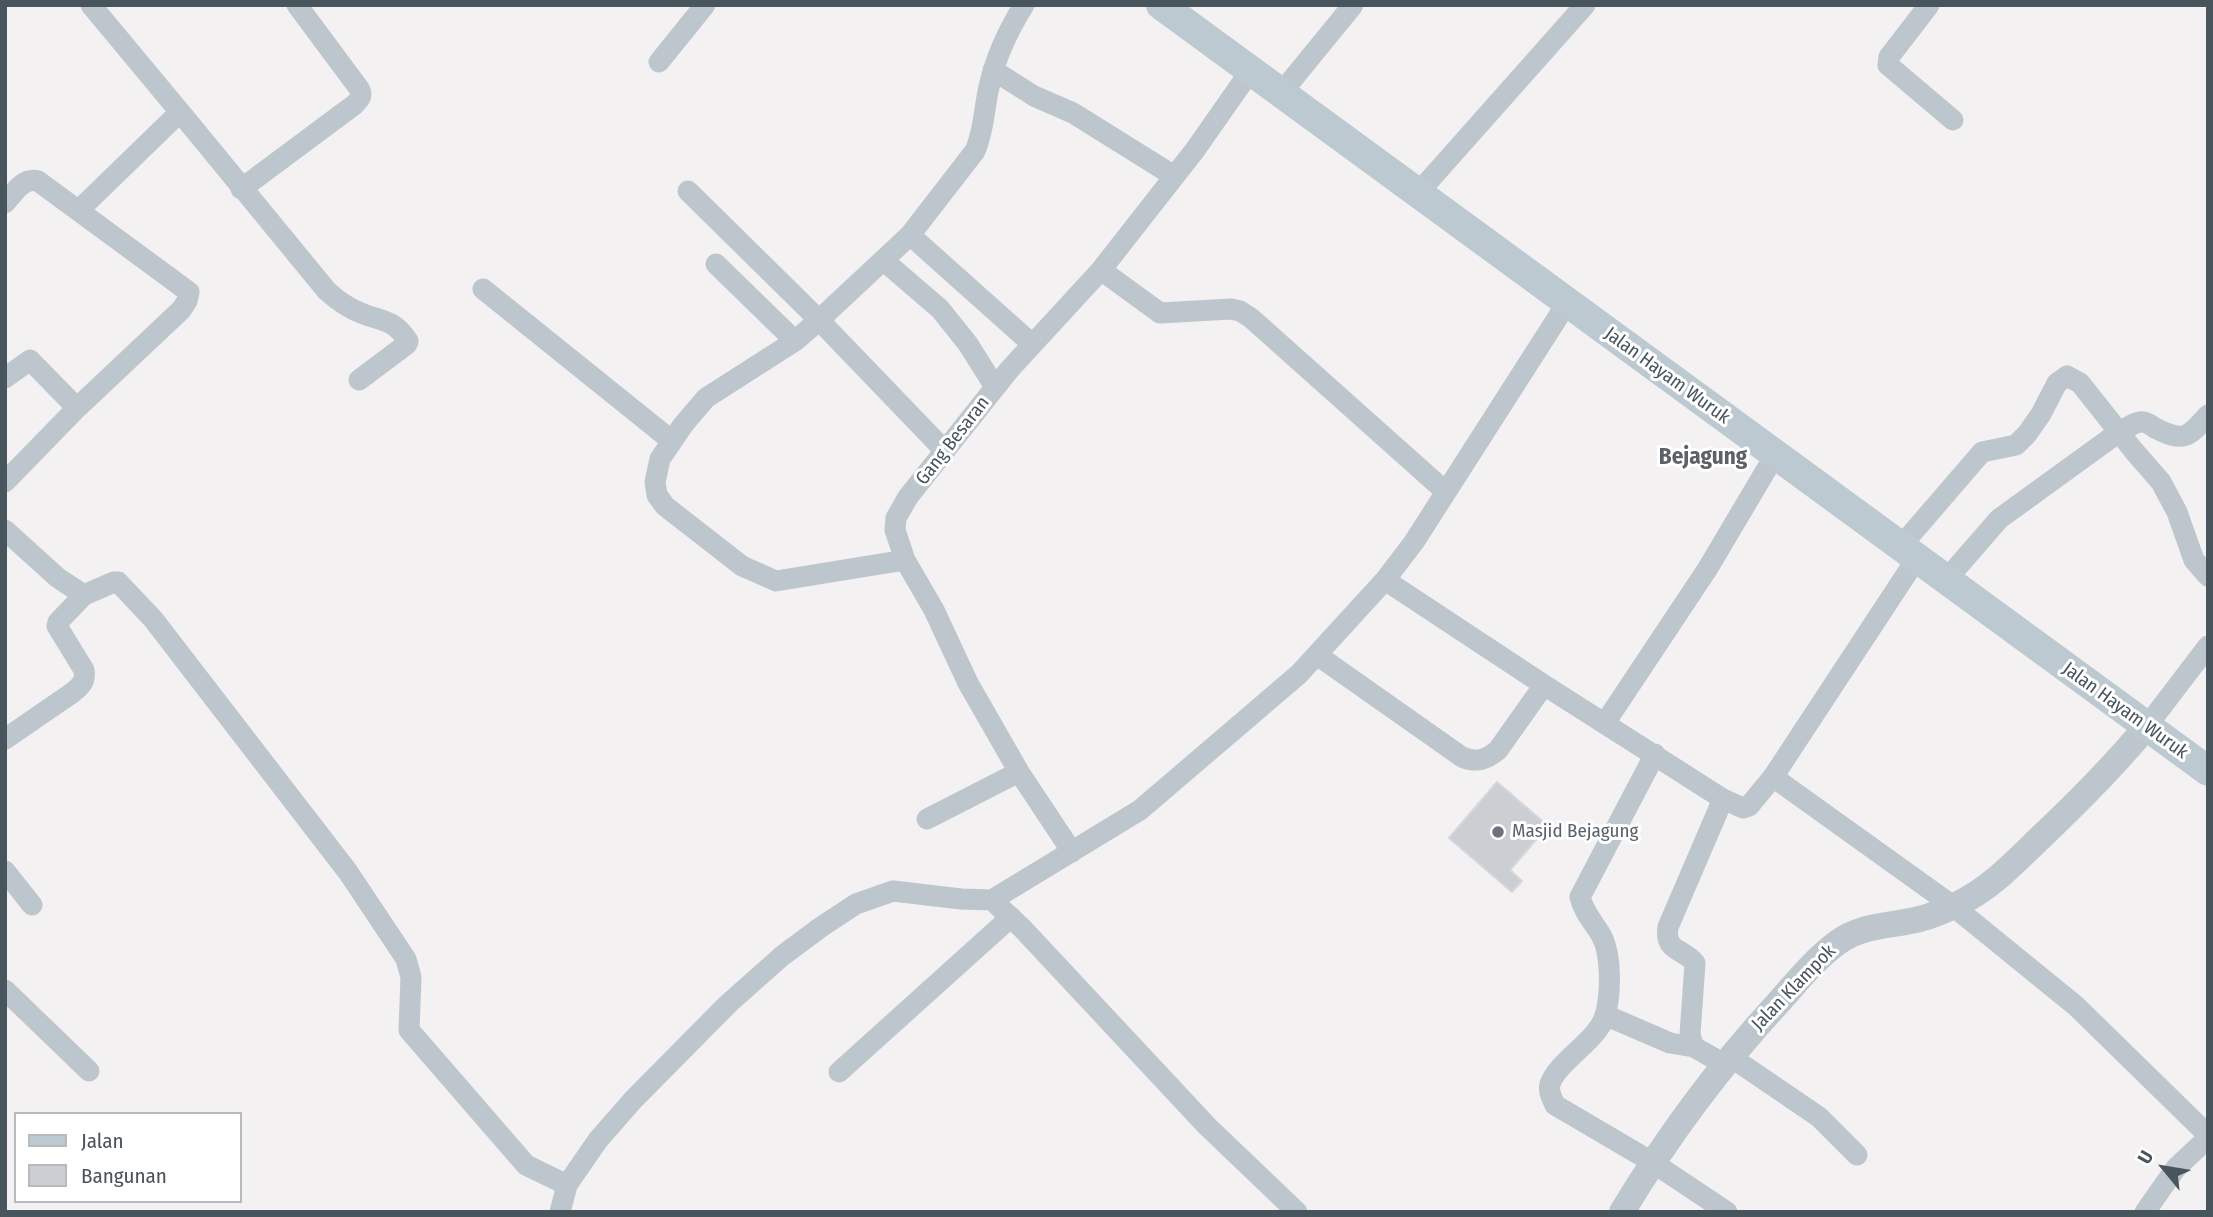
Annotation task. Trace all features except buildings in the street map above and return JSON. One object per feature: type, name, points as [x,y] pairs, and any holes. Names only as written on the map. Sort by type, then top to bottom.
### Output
[{"type":"main road","name":"Jalan Hayam Wuruk","points":[[1161,5],[2208,771]]},
{"type":"street","points":[[91,5],[327,291],[358,312],[391,322],[407,338],[407,344],[359,380]]},
{"type":"street","points":[[242,189],[354,105],[361,96],[362,92],[297,5]]},
{"type":"street","points":[[659,62],[705,5]]},
{"type":"street","points":[[905,560],[776,581],[742,566],[665,506],[657,495],[656,470],[672,441],[706,398],[795,341],[910,235],[975,151],[982,135],[993,70],[1024,5]]},
{"type":"street","points":[[1282,92],[1353,5]]},
{"type":"street","points":[[1418,193],[1585,5]]},
{"type":"street","points":[[1929,5],[1889,57],[1888,65],[1953,120]]},
{"type":"street","points":[[993,70],[1034,96],[1073,113],[1174,176]]},
{"type":"street","name":"Gang Besaran","points":[[1072,852],[1019,772],[968,683],[934,610],[905,560],[895,530],[896,518],[908,497],[995,387],[1101,270],[1251,70]]},
{"type":"street","points":[[79,210],[180,112]]},
{"type":"street","points":[[5,203],[24,182],[33,179],[47,186],[187,289],[189,295],[181,310],[77,408],[5,481]]},
{"type":"street","points":[[688,191],[819,320],[945,451]]},
{"type":"street","points":[[910,235],[1032,344]]},
{"type":"street","points":[[883,260],[940,309],[968,344],[995,387]]},
{"type":"street","points":[[716,264],[795,341]]},
{"type":"street","points":[[1101,270],[1160,313],[1231,309],[1251,318],[1446,492]]},
{"type":"street","points":[[483,289],[672,441]]},
{"type":"street","points":[[560,1212],[566,1185],[597,1140],[681,1049],[773,964],[821,927],[856,904],[893,891],[961,900],[992,900],[1140,810],[1299,674],[1385,580],[1414,542],[1567,303]]},
{"type":"street","points":[[5,378],[30,360],[77,408]]},
{"type":"street","points":[[1385,580],[1544,685],[1723,799],[1743,808],[1749,806],[1773,776],[1909,552],[1982,452],[2015,445],[2027,435],[2063,378],[2072,377],[2080,383],[2161,482],[2177,512],[2192,556],[2208,576]]},
{"type":"street","points":[[1946,580],[1999,519],[2119,432],[2138,422],[2145,422],[2174,438],[2181,437],[2197,427],[2208,415]]},
{"type":"street","points":[[1605,723],[1708,568],[1775,455]]},
{"type":"street","points":[[5,530],[58,578],[84,595]]},
{"type":"street","points":[[5,739],[72,693],[85,678],[85,670],[57,626],[58,622],[84,595],[118,582],[153,619],[348,872],[406,959],[411,977],[409,1030],[526,1165],[566,1185]]},
{"type":"street","points":[[2147,726],[2208,646]]},
{"type":"street","points":[[1317,655],[1470,760],[1489,758],[1498,750],[1544,685]]},
{"type":"street","name":"Jalan Klampok","points":[[1622,1212],[1652,1162],[1727,1060],[1804,974],[1835,944],[1851,933],[1867,927],[1923,919],[1971,898],[2018,860],[2085,795],[2147,726]]},
{"type":"street","points":[[1655,754],[1580,897],[1581,904],[1603,939],[1607,956],[1609,972],[1605,1015],[1598,1028],[1555,1075],[1550,1094],[1555,1105],[1652,1162],[1727,1212]]},
{"type":"street","points":[[927,819],[1019,772]]},
{"type":"street","points":[[1773,776],[1953,906],[2076,1006],[2208,1136],[2176,1168],[2146,1212]]},
{"type":"street","points":[[1694,1047],[1690,1028],[1695,964],[1693,959],[1669,944],[1666,937],[1723,799]]},
{"type":"street","points":[[5,871],[32,905]]},
{"type":"street","points":[[992,900],[1207,1126],[1297,1212]]},
{"type":"street","points":[[839,1072],[1011,917]]},
{"type":"street","points":[[5,990],[89,1071]]},
{"type":"street","points":[[1605,1015],[1670,1043],[1694,1047],[1727,1060],[1819,1117],[1857,1155]]},
{"type":"place","name":"Masjid Bejagung","points":[[1498,832]]},
{"type":"district","name":"Bejagung","points":[[1703,458]]}]
